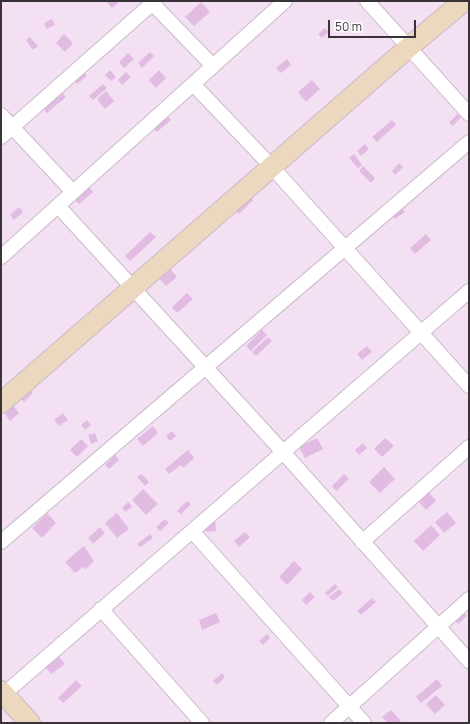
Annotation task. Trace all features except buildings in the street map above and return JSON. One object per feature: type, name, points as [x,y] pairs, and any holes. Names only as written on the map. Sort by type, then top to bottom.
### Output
[{"type":"street","points":[[1,256],[285,1]]},
{"type":"street","points":[[367,1],[469,114]]},
{"type":"street","points":[[1,403],[409,47],[464,1]]},
{"type":"street","points":[[1,137],[152,2],[214,66]]},
{"type":"street","points":[[193,84],[272,167],[469,386]]},
{"type":"street","points":[[1,115],[73,192]]},
{"type":"street","points":[[1,542],[469,142]]},
{"type":"street","points":[[58,206],[283,452],[469,660]]},
{"type":"street","points":[[30,723],[2,692],[192,531],[469,291]]},
{"type":"street","points":[[362,542],[469,447]]},
{"type":"street","points":[[192,531],[364,723]]},
{"type":"street","points":[[331,723],[469,599]]},
{"type":"street","points":[[101,609],[202,723]]}]
